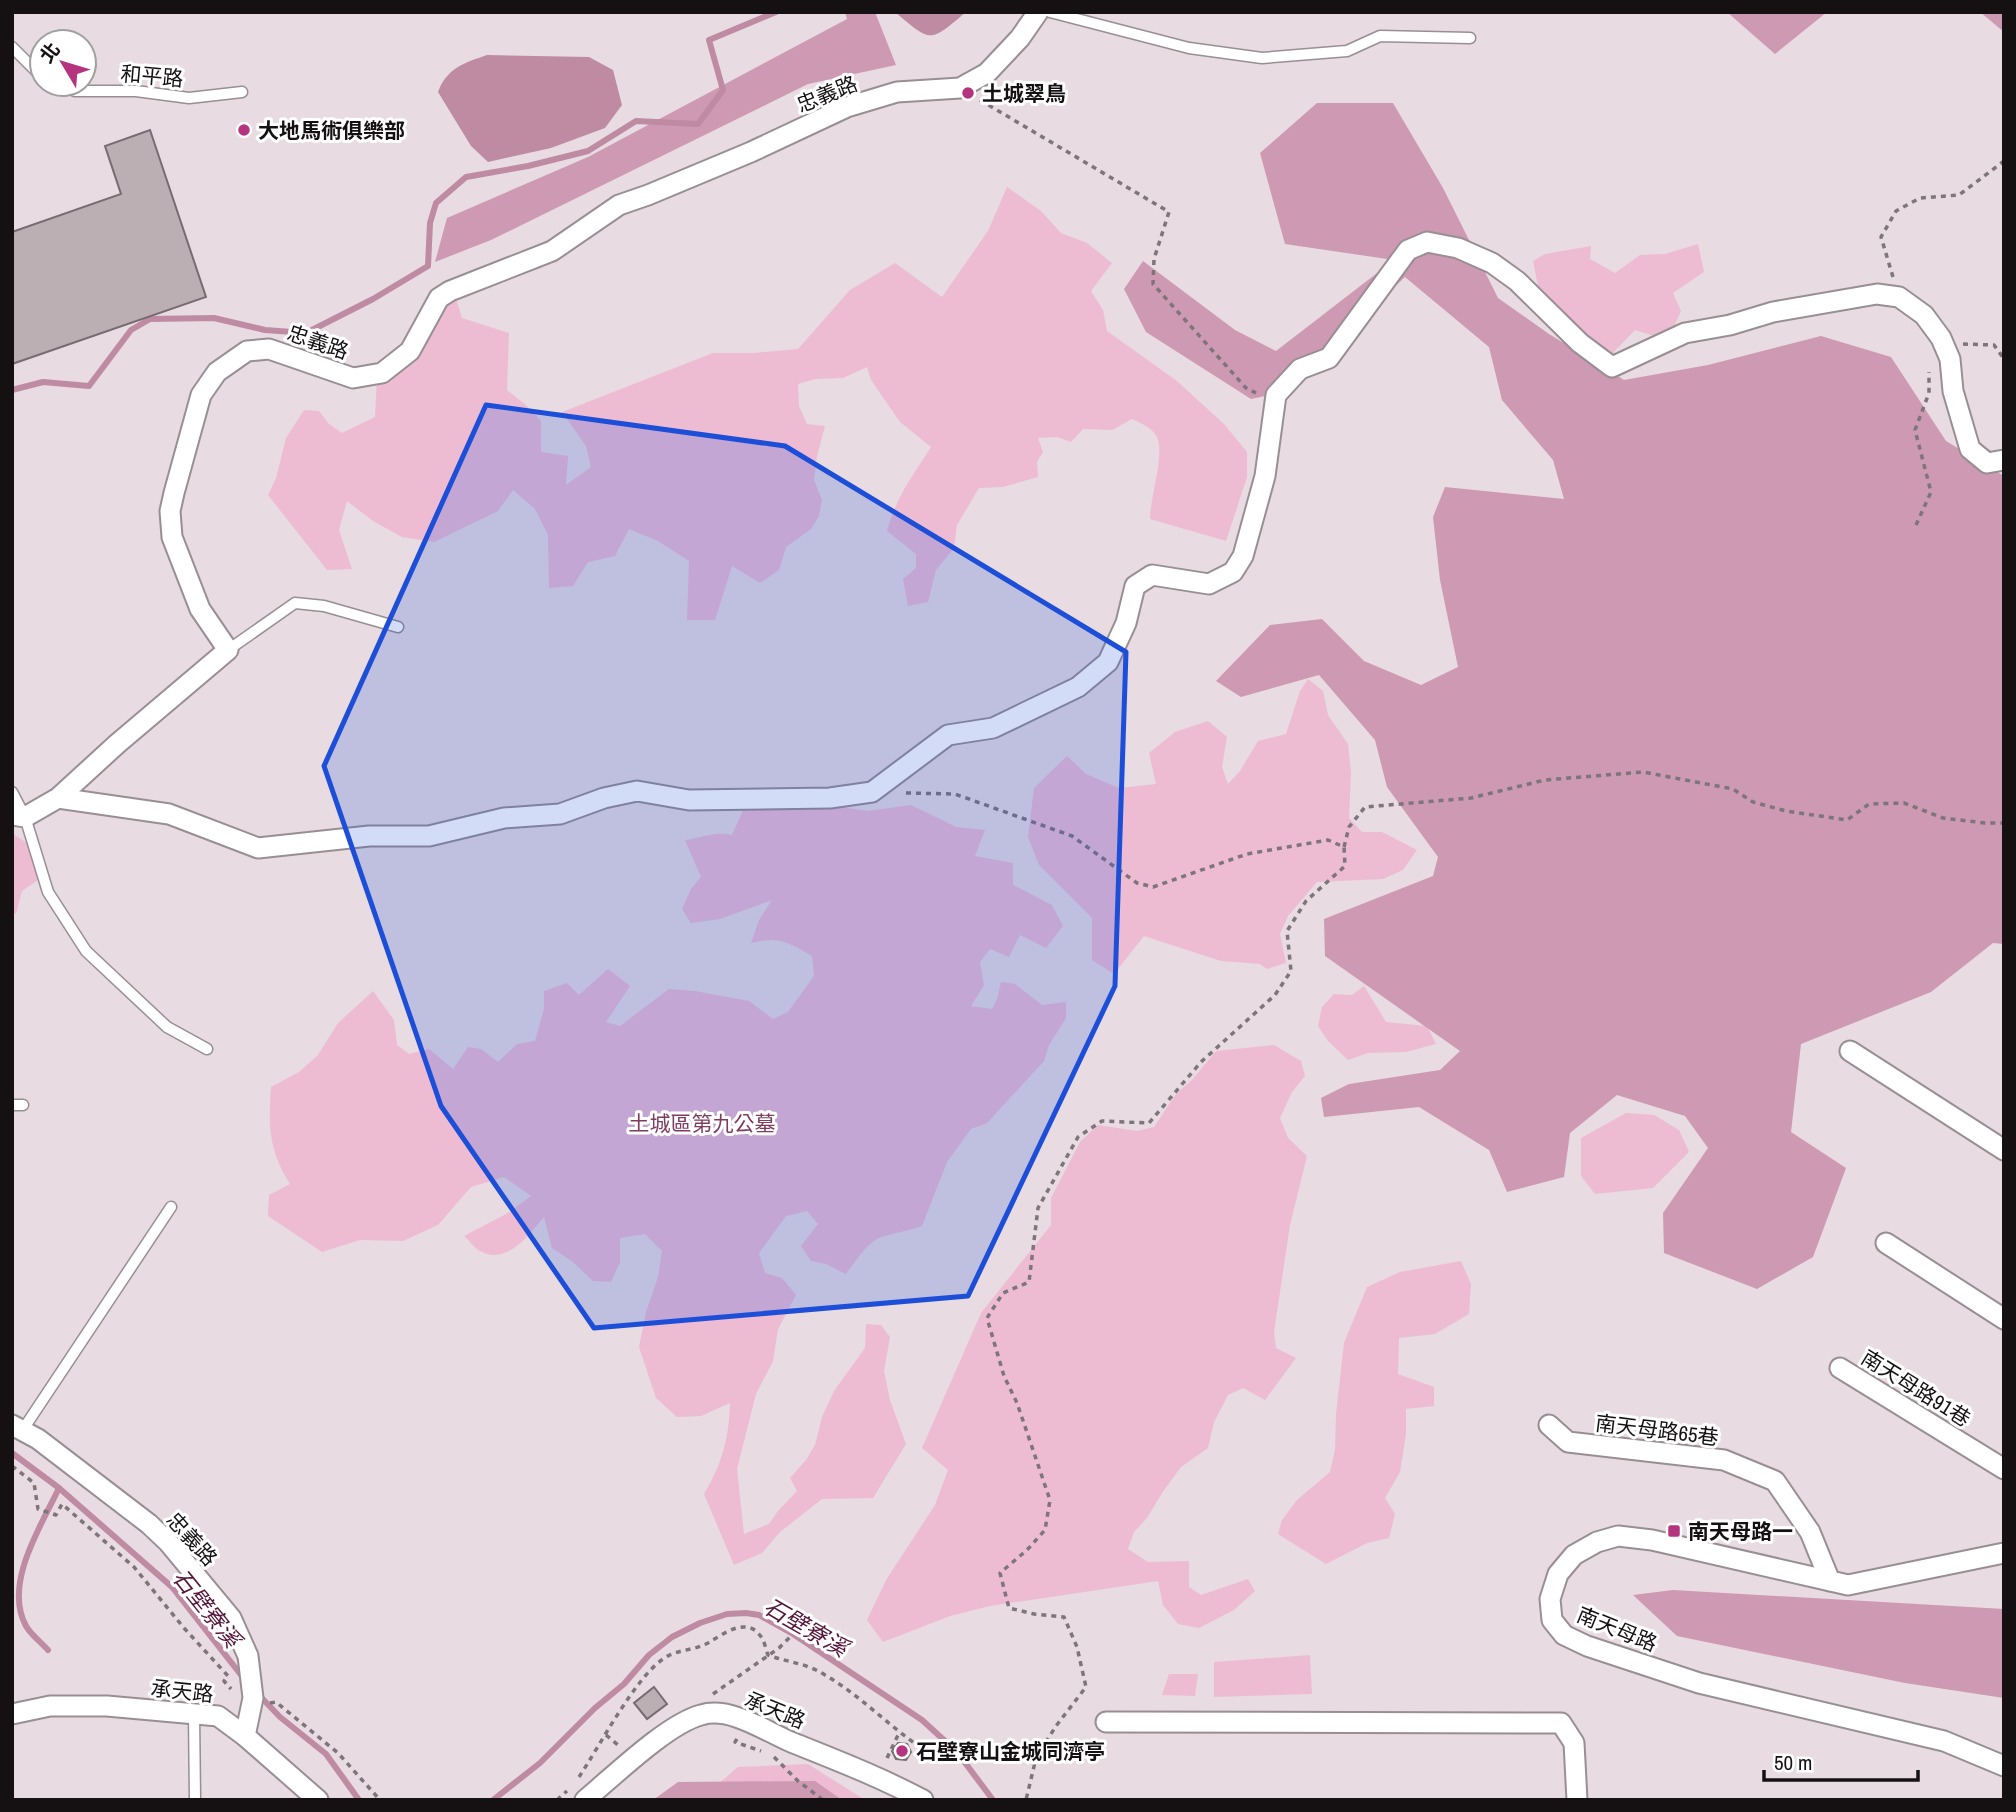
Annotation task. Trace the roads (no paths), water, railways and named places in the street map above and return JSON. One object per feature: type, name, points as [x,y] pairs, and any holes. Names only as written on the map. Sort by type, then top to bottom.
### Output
[{"type":"street","name":"忠義路","points":[[228,650],[200,609],[172,537],[170,510],[201,395],[217,372],[247,351],[269,349],[354,378],[382,373],[410,351],[439,298],[450,291],[552,251],[620,205],[697,175],[847,107],[897,92],[960,88],[987,73],[1020,38],[1038,12]]},
{"type":"street","points":[[58,798],[169,814],[257,848],[369,836],[429,836],[504,818],[561,814],[604,798],[637,791],[689,800],[830,798],[873,792],[948,735],[993,728],[1078,687],[1108,662],[1126,623],[1135,586],[1152,575],[1209,584],[1233,572],[1242,556],[1265,476],[1276,394],[1300,369],[1329,358],[1409,250],[1427,242],[1458,248],[1492,263],[1517,281],[1580,344],[1612,367],[1685,333],[1730,325],[1786,309],[1877,294],[1899,296],[1924,315],[1951,359],[1953,391],[1970,449],[1987,463],[2004,460]]},
{"type":"street","points":[[19,816],[58,798],[228,650]]},
{"type":"street","points":[[1850,1052],[2004,1150]]},
{"type":"street","points":[[1886,1243],[2004,1319]]},
{"type":"street","name":"南天母路91巷","points":[[1840,1368],[2004,1469]]},
{"type":"street","name":"南天母路65巷","points":[[1549,1425],[1568,1442],[1724,1460],[1774,1481],[1810,1532],[1830,1581]]},
{"type":"street","name":"忠義路","points":[[17,1428],[38,1438],[149,1524],[230,1618],[248,1656],[259,1701],[245,1737]]},
{"type":"street","name":"南天母路","points":[[2004,1553],[1848,1585],[1652,1540],[1618,1536],[1597,1542],[1574,1555],[1558,1574],[1550,1600],[1552,1620],[1564,1635],[1587,1646],[1699,1684],[1944,1741],[2004,1766]]},
{"type":"street","name":"承天路","points":[[12,1714],[50,1706],[107,1706],[218,1716],[318,1800]]},
{"type":"street","name":"承天路","points":[[585,1800],[681,1722],[703,1714],[718,1713],[744,1720],[880,1777],[923,1800]]},
{"type":"street","points":[[1106,1722],[1561,1723],[1574,1743],[1577,1800]]},
{"type":"lane","points":[[1049,12],[1189,48],[1262,58],[1348,51],[1380,36],[1469,37]]},
{"type":"lane","points":[[12,47],[28,63]]},
{"type":"lane","name":"和平路","points":[[98,91],[136,92],[189,99],[242,92]]},
{"type":"lane","points":[[228,650],[295,603],[324,606],[398,627]]},
{"type":"lane","points":[[12,792],[48,892],[86,951],[167,1027],[207,1049]]},
{"type":"lane","points":[[17,1428],[171,1207]]},
{"type":"lane","points":[[194,1713],[195,1800]]},
{"type":"waterway","points":[[12,390],[43,382],[89,386],[131,330],[150,319],[214,318],[265,330],[306,333],[373,299],[428,266],[430,223],[436,203],[466,177],[528,166],[588,151],[636,121],[698,124],[723,90],[709,40],[776,12]]},
{"type":"waterway","name":"石壁寮溪","points":[[12,1453],[59,1488],[172,1587],[245,1680]]},
{"type":"waterway","points":[[48,1650],[26,1626],[20,1610],[19,1592],[27,1556],[59,1488]]},
{"type":"waterway","name":"石壁寮溪","points":[[493,1800],[540,1763],[595,1708],[624,1684],[649,1655],[672,1637],[700,1623],[727,1614],[746,1613],[759,1615],[793,1634],[922,1720],[957,1752],[993,1800]]},
{"type":"waterway","name":"石壁寮溪","points":[[257,1693],[280,1717],[326,1754],[359,1800]]},
{"type":"place","name":"土城翠鳥","points":[[968,93]]},
{"type":"place","name":"大地馬術俱樂部","points":[[244,130]]},
{"type":"place","name":"南天母路一","points":[[1674,1531]]},
{"type":"place","name":"石壁寮山金城同濟亭","points":[[902,1751]]},
{"type":"park label","name":"土城區第九公墓","points":[[702,1123]]}]
